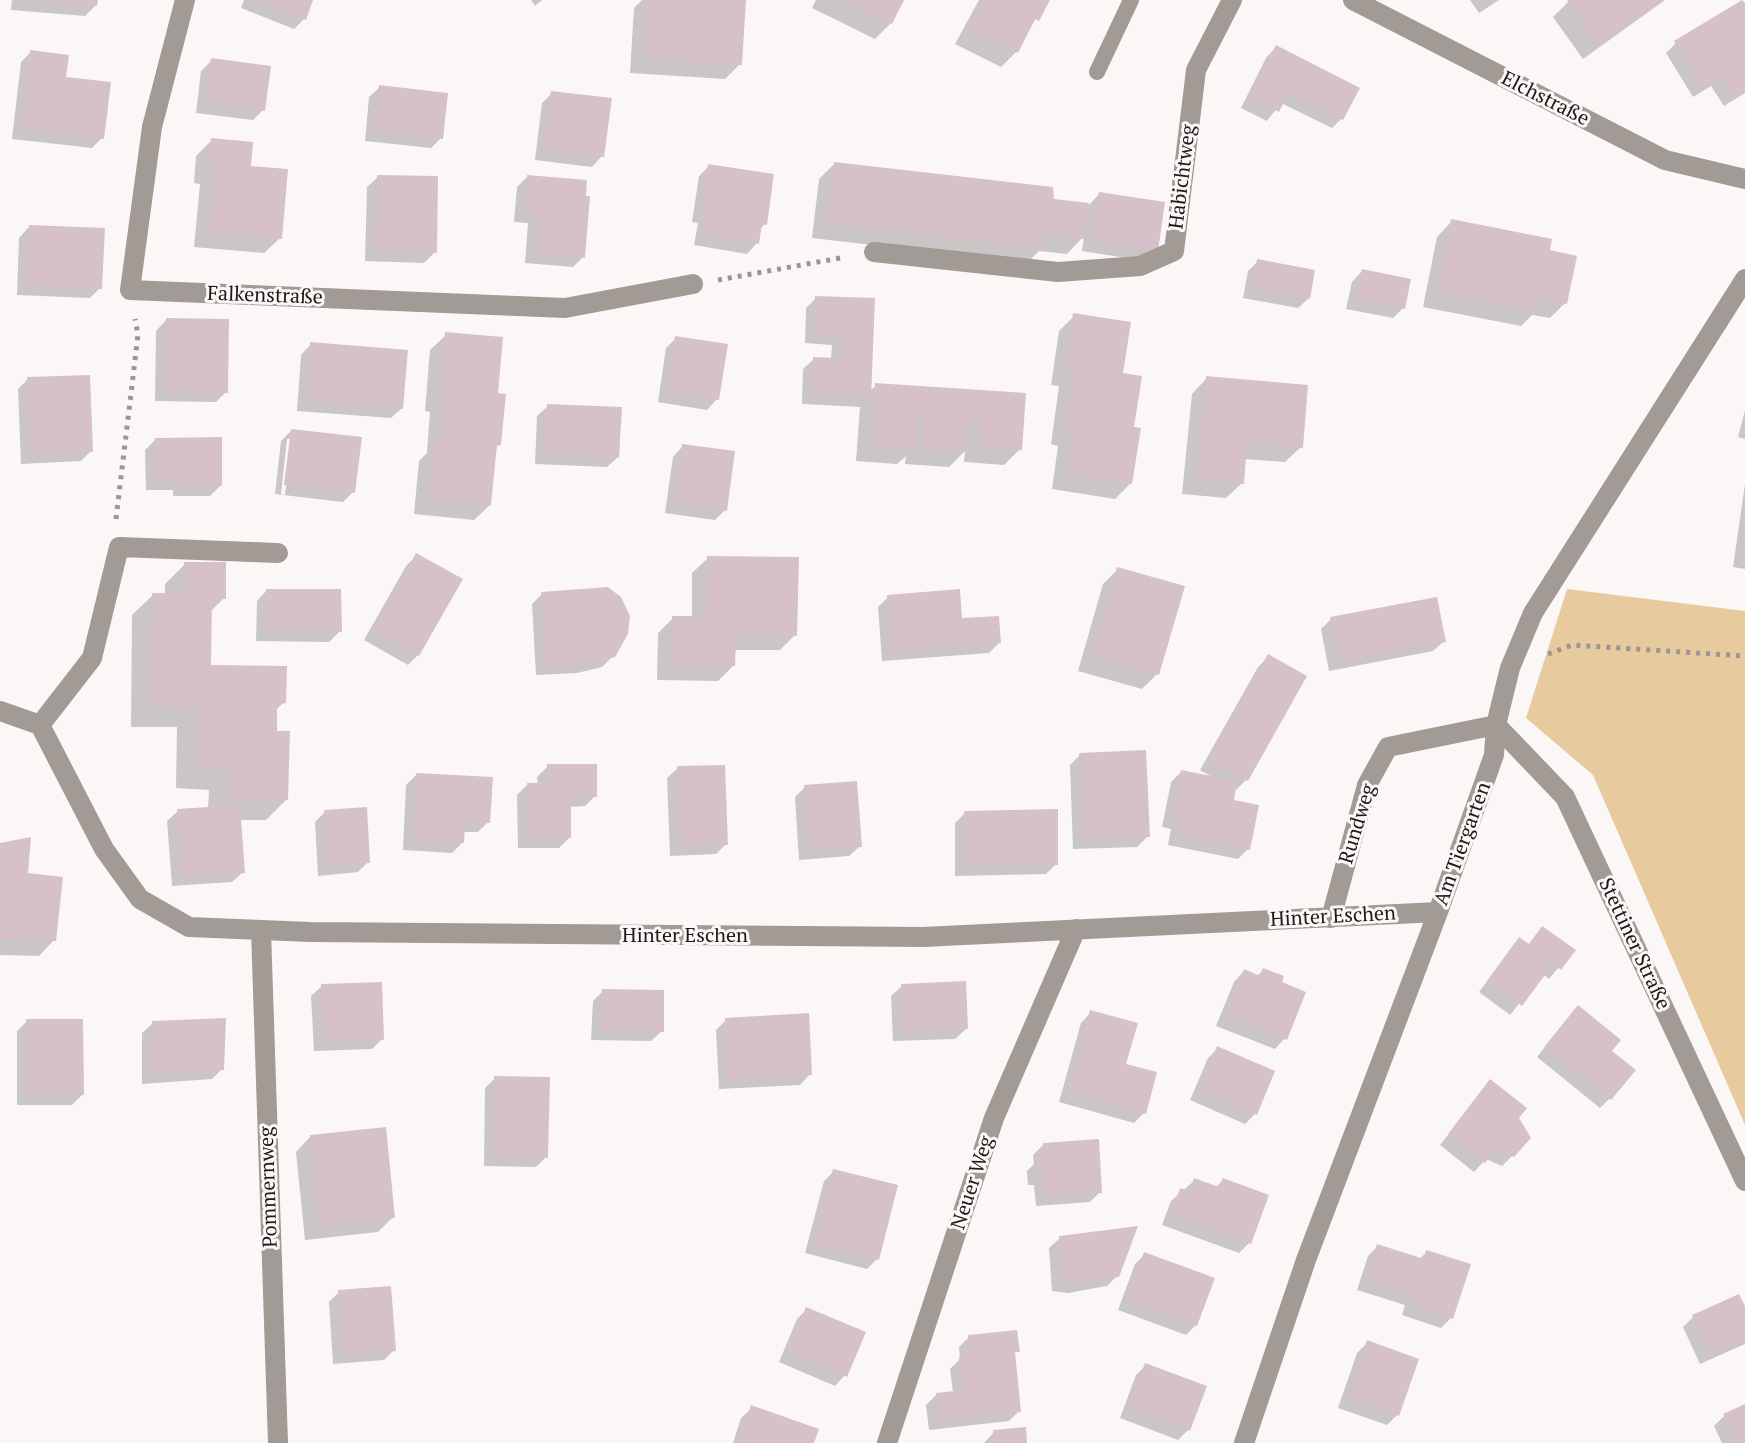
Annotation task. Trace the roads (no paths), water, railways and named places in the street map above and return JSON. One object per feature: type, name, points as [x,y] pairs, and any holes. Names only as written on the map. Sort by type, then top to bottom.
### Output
[{"type":"street","name":"Falkenstraße","points":[[185,0],[152,127],[130,290],[565,308],[693,284]]},
{"type":"street","name":"Habichtweg","points":[[874,252],[1058,272],[1140,266],[1174,251],[1196,70],[1232,0]]},
{"type":"street","name":"Elchstraße","points":[[1353,0],[1665,160],[1745,179]]},
{"type":"street","name":"Am Tiergarten","points":[[1244,1443],[1306,1260],[1494,755],[1496,725],[1510,668],[1533,613],[1745,279]]},
{"type":"street","points":[[0,711],[40,725],[92,658],[119,547],[278,553]]},
{"type":"street","name":"Hinter Eschen","points":[[40,725],[104,849],[140,899],[189,927],[261,931],[923,937],[1438,912]]},
{"type":"street","name":"Rundweg","points":[[1331,918],[1367,785],[1388,747],[1496,725]]},
{"type":"street","name":"Stettiner Straße","points":[[1496,725],[1565,797],[1745,1181]]},
{"type":"street","name":"Neuer Weg","points":[[887,1443],[994,1118],[1076,929]]},
{"type":"street","name":"Pommernweg","points":[[261,931],[278,1443]]},
{"type":"lane","points":[[1097,72],[1131,0]]}]
